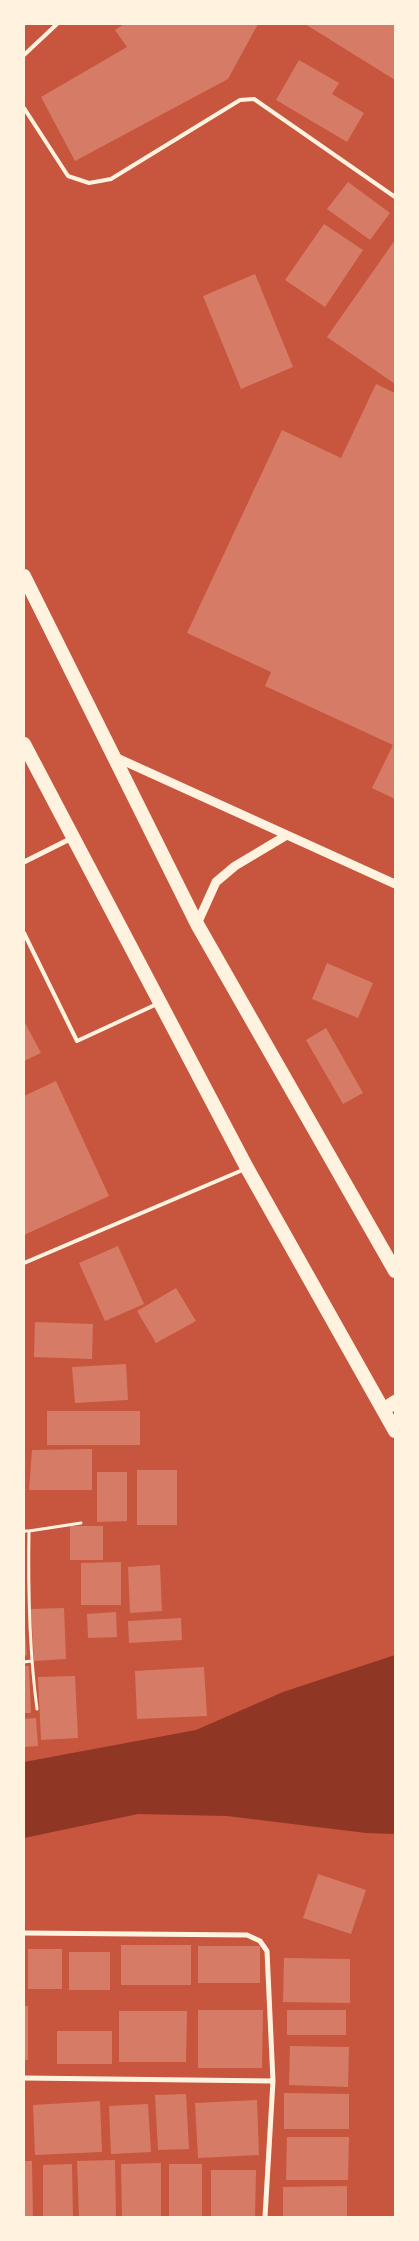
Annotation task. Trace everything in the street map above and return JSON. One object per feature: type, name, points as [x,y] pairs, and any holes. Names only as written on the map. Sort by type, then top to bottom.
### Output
[{"type":"highway","points":[[24,576],[197,924],[395,1271]]},
{"type":"highway","points":[[24,744],[247,1168],[395,1431]]},
{"type":"highway","points":[[383,1410],[395,1402]]},
{"type":"street","points":[[115,757],[395,884]]},
{"type":"street","points":[[197,924],[216,882],[235,866],[287,835]]},
{"type":"street","points":[[24,862],[72,838]]},
{"type":"street","points":[[24,1933],[247,1935],[260,1941],[267,1951],[273,2081],[265,2217]]},
{"type":"street","points":[[24,2078],[273,2081]]},
{"type":"lane","points":[[24,54],[57,24]]},
{"type":"lane","points":[[24,108],[68,176],[90,183],[111,179],[240,100],[254,99],[395,197]]},
{"type":"lane","points":[[24,934],[77,1041],[159,1003]]},
{"type":"lane","points":[[24,1263],[247,1168]]},
{"type":"path","points":[[24,1531],[81,1523]]},
{"type":"path","points":[[29,1531],[28,1594],[31,1662],[38,1709]]},
{"type":"path","points":[[24,1662],[31,1662]]},
{"type":"shaded area","points":[[395,1655],[395,1834],[366,1833],[227,1816],[138,1814],[24,1838],[24,1762],[196,1730],[283,1692]]},
{"type":"building","points":[[124,24],[258,24],[228,79],[75,161],[41,97],[127,47],[115,30]]},
{"type":"building","points":[[305,24],[395,24],[395,80]]},
{"type":"building","points":[[299,60],[339,83],[332,94],[364,113],[347,142],[276,100]]},
{"type":"building","points":[[348,182],[390,213],[370,240],[327,209]]},
{"type":"building","points":[[324,224],[363,250],[325,307],[285,280]]},
{"type":"building","points":[[395,240],[395,384],[327,337]]},
{"type":"building","points":[[255,274],[293,367],[241,389],[203,296]]},
{"type":"building","points":[[376,384],[395,393],[395,799],[372,788],[393,745],[265,686],[271,672],[187,633],[282,430],[341,458]]},
{"type":"building","points":[[327,963],[373,983],[358,1018],[312,999]]},
{"type":"building","points":[[24,1021],[41,1053],[24,1061]]},
{"type":"building","points":[[326,1028],[363,1093],[343,1104],[306,1040]]},
{"type":"building","points":[[56,1081],[109,1196],[24,1235],[24,1096]]},
{"type":"building","points":[[118,1246],[144,1304],[105,1321],[79,1263]]},
{"type":"building","points":[[176,1288],[196,1321],[156,1343],[137,1311]]},
{"type":"building","points":[[35,1322],[93,1324],[92,1359],[34,1357]]},
{"type":"building","points":[[126,1364],[128,1400],[75,1403],[72,1367]]},
{"type":"building","points":[[47,1411],[140,1411],[140,1445],[47,1445]]},
{"type":"building","points":[[92,1449],[92,1490],[29,1490],[32,1450]]},
{"type":"building","points":[[137,1470],[177,1470],[177,1525],[137,1525]]},
{"type":"building","points":[[97,1472],[127,1472],[127,1521],[97,1522]]},
{"type":"building","points":[[70,1526],[103,1526],[103,1560],[70,1560]]},
{"type":"building","points":[[121,1562],[121,1605],[81,1605],[81,1563]]},
{"type":"building","points":[[160,1565],[162,1611],[130,1613],[128,1567]]},
{"type":"building","points":[[64,1608],[66,1659],[34,1661],[31,1609]]},
{"type":"building","points":[[116,1612],[117,1637],[88,1638],[87,1614]]},
{"type":"building","points":[[24,1617],[27,1655],[24,1656]]},
{"type":"building","points":[[181,1618],[182,1640],[129,1643],[128,1621]]},
{"type":"building","points":[[24,1666],[29,1666],[31,1713],[24,1713]]},
{"type":"building","points":[[204,1667],[207,1716],[137,1719],[135,1671]]},
{"type":"building","points":[[75,1676],[78,1738],[41,1740],[38,1677]]},
{"type":"building","points":[[36,1718],[38,1746],[24,1747],[24,1719]]},
{"type":"building","points":[[318,1874],[366,1890],[351,1934],[303,1918]]},
{"type":"building","points":[[121,1945],[191,1945],[191,1985],[121,1985]]},
{"type":"building","points":[[198,1946],[260,1946],[260,1983],[198,1983]]},
{"type":"building","points":[[28,1949],[62,1949],[62,1989],[28,1989]]},
{"type":"building","points":[[69,1952],[110,1952],[110,1990],[69,1990]]},
{"type":"building","points":[[284,1958],[350,1959],[350,2003],[283,2002]]},
{"type":"building","points":[[24,2006],[28,2006],[28,2060],[24,2060]]},
{"type":"building","points":[[198,2010],[263,2010],[262,2068],[198,2068]]},
{"type":"building","points":[[287,2010],[346,2010],[346,2035],[287,2035]]},
{"type":"building","points":[[119,2011],[187,2011],[186,2062],[119,2062]]},
{"type":"building","points":[[57,2031],[112,2031],[112,2064],[57,2064]]},
{"type":"building","points":[[290,2046],[349,2047],[348,2087],[289,2085]]},
{"type":"building","points":[[284,2093],[349,2094],[349,2129],[284,2129]]},
{"type":"building","points":[[186,2094],[189,2149],[158,2150],[155,2095]]},
{"type":"building","points":[[257,2100],[259,2155],[198,2158],[195,2103]]},
{"type":"building","points":[[100,2101],[102,2152],[35,2155],[33,2105]]},
{"type":"building","points":[[148,2104],[151,2152],[111,2154],[109,2106]]},
{"type":"building","points":[[287,2137],[349,2137],[348,2180],[286,2180]]},
{"type":"building","points":[[115,2160],[116,2217],[79,2217],[77,2161]]},
{"type":"building","points":[[24,2161],[32,2161],[33,2217],[24,2217]]},
{"type":"building","points":[[161,2163],[161,2217],[122,2217],[121,2164]]},
{"type":"building","points":[[72,2164],[73,2217],[43,2217],[43,2165]]},
{"type":"building","points":[[169,2164],[202,2164],[202,2217],[169,2217]]},
{"type":"building","points":[[211,2170],[256,2170],[255,2217],[211,2217]]},
{"type":"building","points":[[347,2186],[347,2217],[283,2217],[283,2187]]}]
